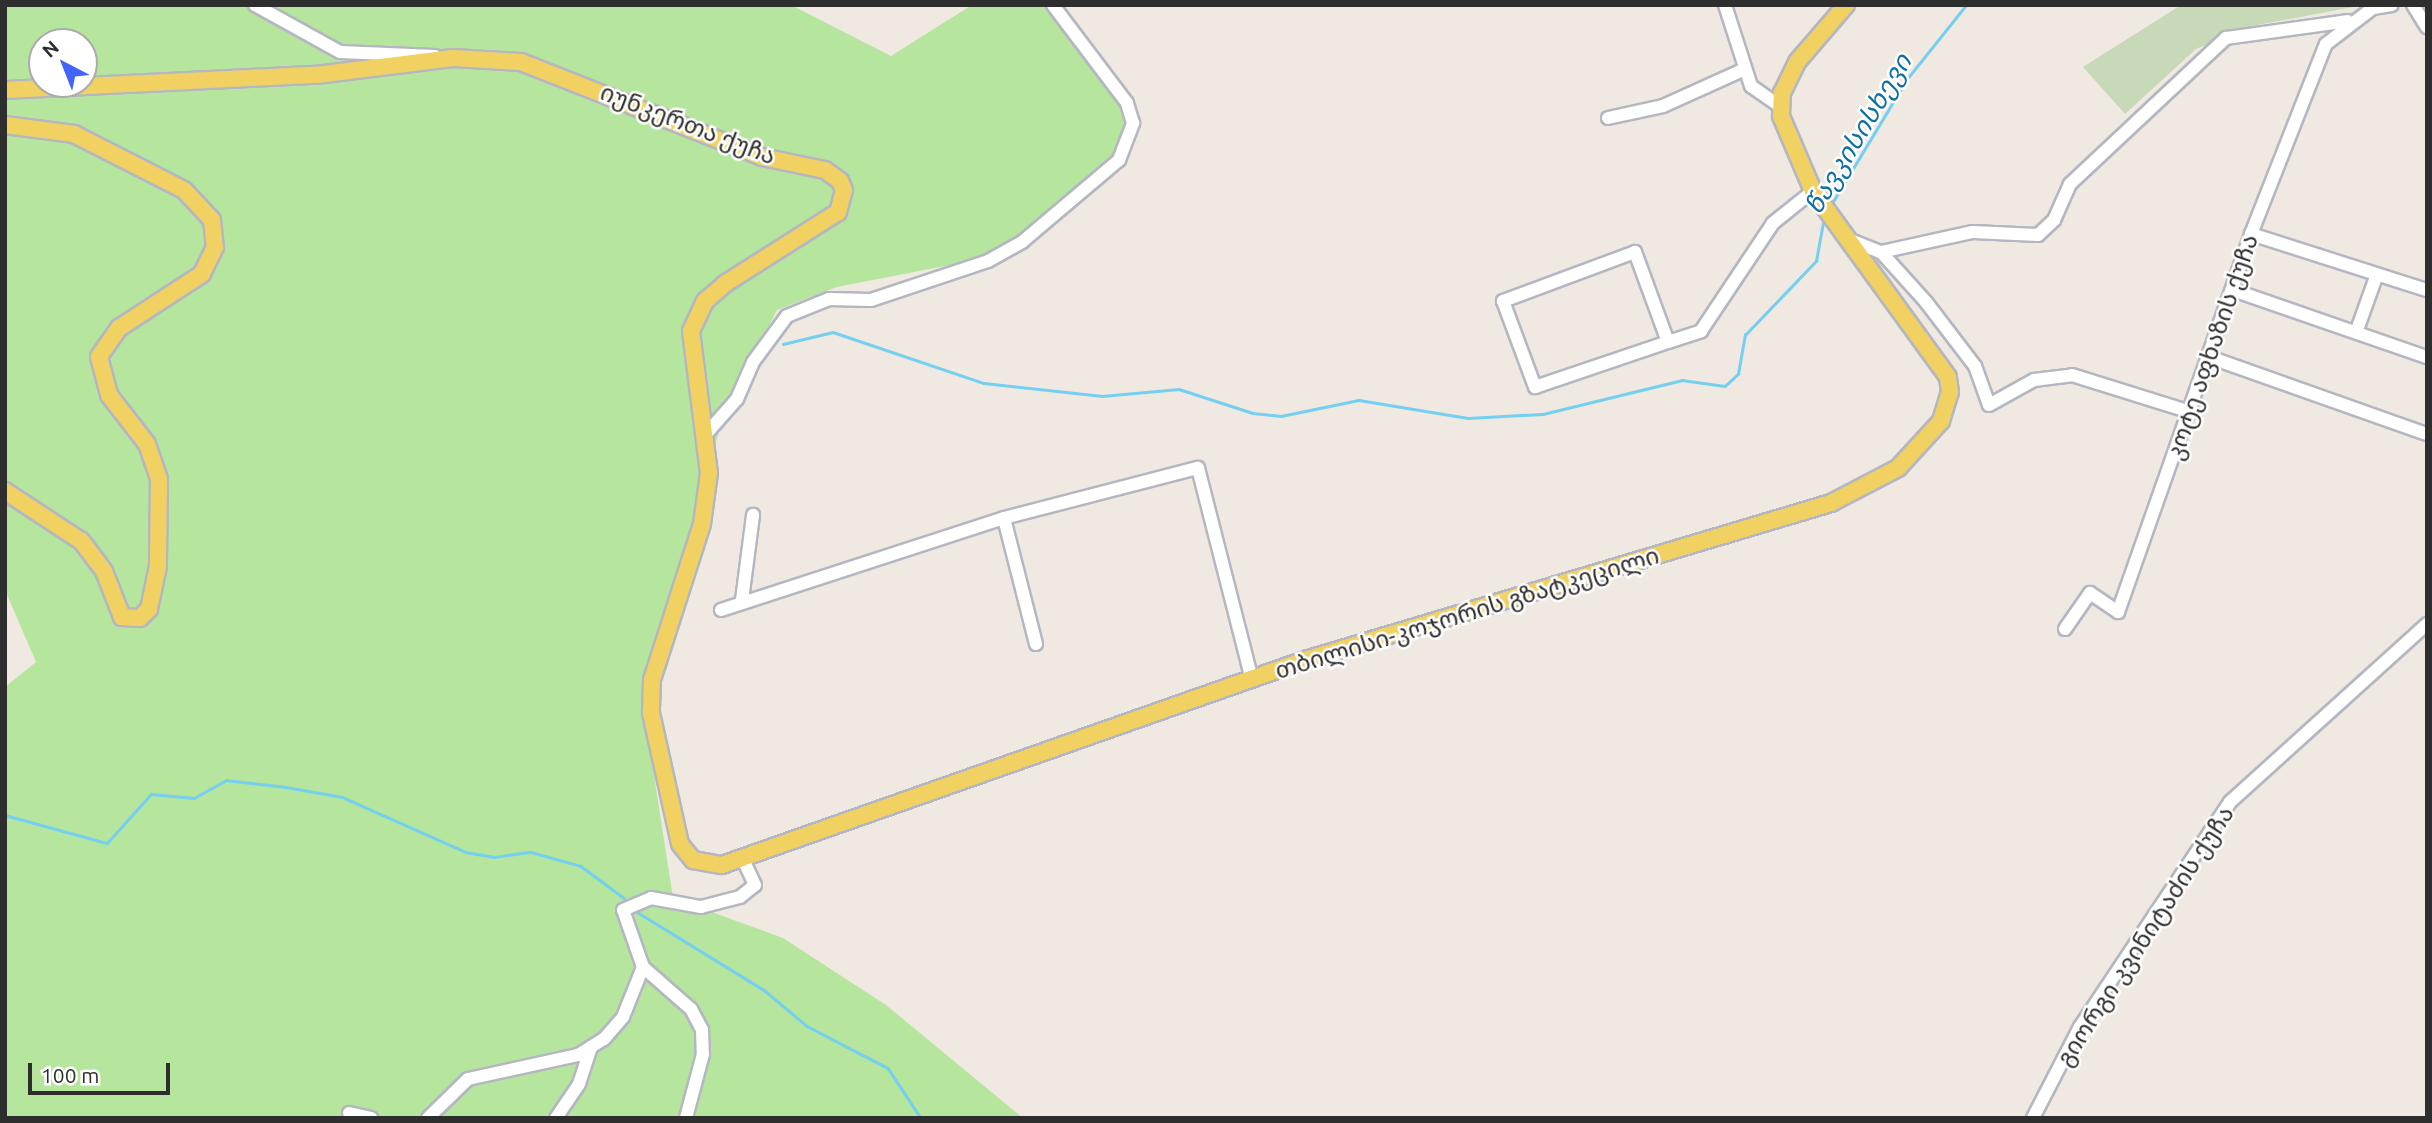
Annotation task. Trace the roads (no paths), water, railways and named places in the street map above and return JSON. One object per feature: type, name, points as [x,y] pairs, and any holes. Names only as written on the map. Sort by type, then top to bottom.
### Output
[{"type":"main road","points":[[1780,106],[1797,62],[1846,5]]},
{"type":"main road","name":"იუნკერთა ქუჩა","points":[[5,90],[316,75],[453,58],[534,66],[762,157],[825,170],[839,181],[843,201],[829,220],[726,283],[695,315],[691,354],[706,434],[702,524],[657,663],[651,713],[680,844],[707,865],[743,859]]},
{"type":"main road","name":"თბილისი-კოჯორის გზატკეცილი","points":[[743,859],[1252,680],[1831,503],[1899,468],[1941,421],[1950,392],[1948,377],[1814,191],[1784,130],[1780,106]]},
{"type":"main road","points":[[5,125],[74,134],[184,190],[212,220],[215,247],[202,274],[119,328],[99,357],[109,395],[147,444],[159,479],[158,566],[149,609],[140,618],[122,617],[104,572],[81,541],[5,491]]},
{"type":"street","points":[[255,5],[340,52],[453,58]]},
{"type":"street","points":[[706,434],[737,399],[753,362],[787,316],[829,299],[871,300],[988,261],[1022,242],[1119,160],[1133,123],[1127,103],[1053,5]]},
{"type":"street","points":[[1724,5],[1751,86],[1780,106]]},
{"type":"street","points":[[1881,252],[1973,232],[2038,235],[2054,220],[2070,184],[2227,38],[2352,21],[2392,5]]},
{"type":"street","points":[[2413,5],[2427,27]]},
{"type":"street","name":"კოტე აფხაზის ქუჩა","points":[[2065,629],[2090,593],[2118,612],[2191,412],[2251,233],[2322,51],[2352,21]]},
{"type":"street","points":[[1608,118],[1663,106],[1745,69]]},
{"type":"street","points":[[1668,342],[1635,252],[1503,301],[1535,387],[1701,331],[1773,223],[1814,191]]},
{"type":"street","points":[[2251,233],[2427,290]]},
{"type":"street","points":[[1848,239],[1881,252],[1962,345],[1989,405],[2034,380],[2072,375],[2191,412]]},
{"type":"street","points":[[2357,330],[2378,274]]},
{"type":"street","points":[[2233,290],[2357,330],[2427,357]]},
{"type":"street","points":[[2209,357],[2427,434]]},
{"type":"street","points":[[721,610],[742,600],[1004,518],[1198,468],[1252,680]]},
{"type":"street","points":[[742,600],[753,515]]},
{"type":"street","points":[[1004,518],[1036,645]]},
{"type":"street","name":"გიორგი კვინიტაძის ქუჩა","points":[[2033,1118],[2080,1027],[2230,803],[2427,624]]},
{"type":"street","points":[[686,1118],[703,1054],[702,1030],[691,1009],[643,967],[623,910],[651,898],[701,907],[740,897],[755,885],[743,859]]},
{"type":"street","points":[[428,1118],[468,1079],[547,1064],[591,1047],[623,1017],[643,967]]},
{"type":"street","points":[[556,1118],[579,1084],[591,1047]]},
{"type":"street","points":[[349,1113],[371,1118]]},
{"type":"waterway","name":"წავკისისხევი","points":[[1831,205],[1907,79],[1966,5]]},
{"type":"waterway","name":"წავკისისხევი","points":[[783,344],[833,332],[984,383],[1102,396],[1179,389],[1253,413],[1281,416],[1359,400],[1468,418],[1543,414],[1682,380],[1725,386],[1738,374],[1745,335],[1816,261],[1824,217]]},
{"type":"waterway","points":[[5,815],[107,843],[151,794],[194,798],[226,780],[286,787],[342,797],[466,852],[494,857],[531,852],[581,866],[624,898]]},
{"type":"waterway","points":[[634,910],[764,990],[807,1026],[888,1068],[921,1118]]}]
